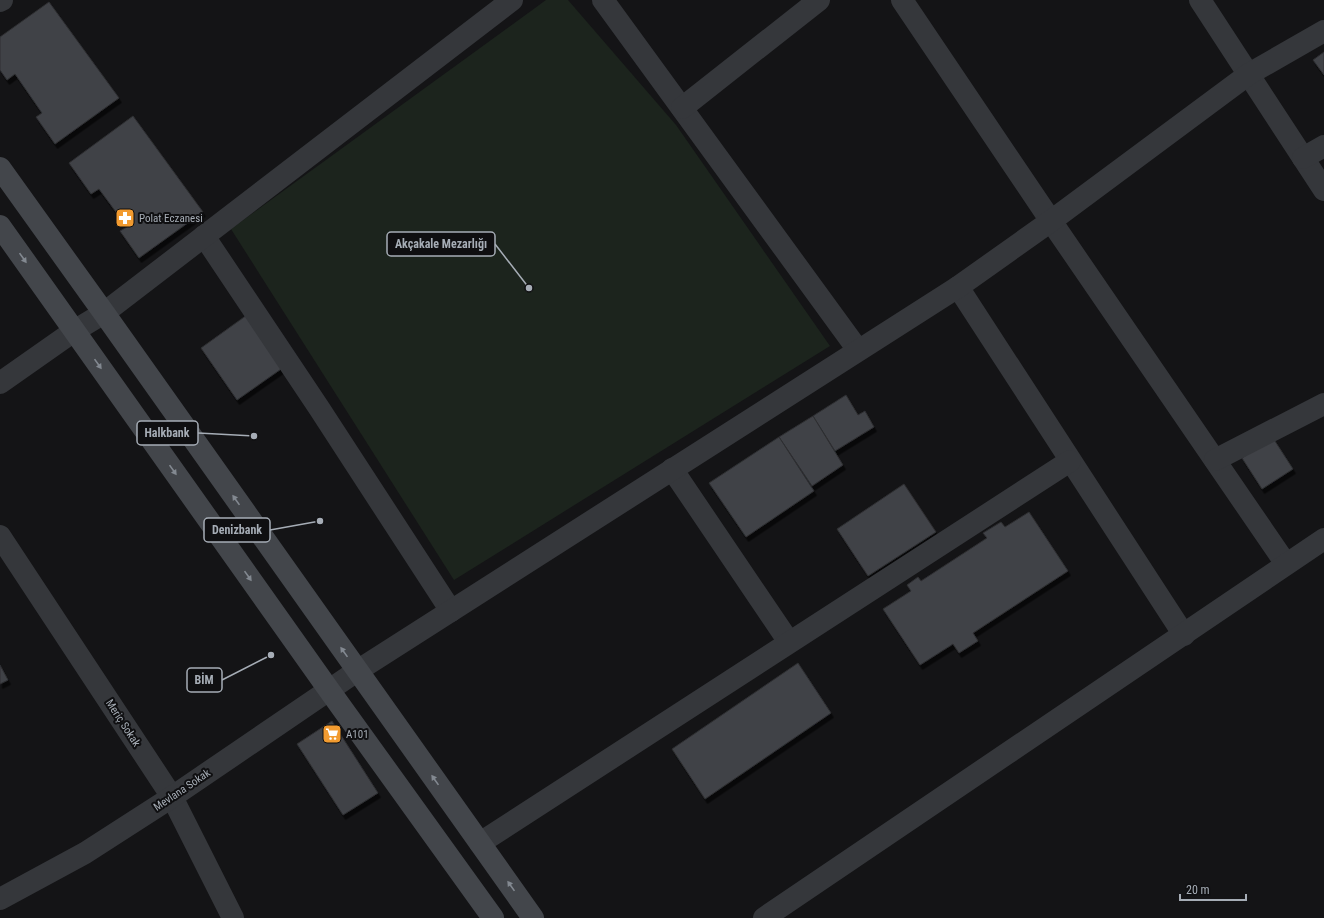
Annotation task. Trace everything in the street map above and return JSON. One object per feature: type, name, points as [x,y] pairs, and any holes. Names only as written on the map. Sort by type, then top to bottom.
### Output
[{"type":"main road","points":[[0,168],[533,918]]},
{"type":"main road","points":[[0,226],[329,690],[493,918]]},
{"type":"street","points":[[0,383],[74,331],[104,313],[512,0]]},
{"type":"street","points":[[603,0],[858,350]]},
{"type":"street","points":[[682,108],[819,0]]},
{"type":"street","points":[[902,0],[1051,221],[1286,564]]},
{"type":"street","points":[[1200,0],[1324,190]]},
{"type":"street","name":"Mevlana Sokak","points":[[0,899],[85,854],[172,797],[357,671],[958,287],[1051,221],[1249,74],[1324,31]]},
{"type":"street","points":[[1303,158],[1324,146]]},
{"type":"street","points":[[204,236],[319,408],[451,611]]},
{"type":"street","points":[[958,287],[1184,634]]},
{"type":"street","points":[[1215,460],[1324,404]]},
{"type":"street","points":[[480,843],[1070,461]]},
{"type":"street","points":[[672,469],[789,642]]},
{"type":"street","name":"Meriç Sokak","points":[[0,536],[172,797],[233,918]]},
{"type":"street","points":[[764,918],[1324,539]]},
{"type":"shaded area","points":[[546,0],[568,0],[676,125],[830,346],[454,580],[231,229]]},
{"type":"building","points":[[49,2],[119,98],[55,144],[36,117],[42,113],[15,74],[7,80],[0,70],[0,37]]},
{"type":"building","points":[[1324,52],[1324,75],[1313,60]]},
{"type":"building","points":[[133,116],[203,212],[139,258],[120,231],[127,227],[99,189],[91,194],[69,163]]},
{"type":"building","points":[[247,315],[284,367],[237,400],[201,348]]},
{"type":"building","points":[[846,395],[858,415],[865,411],[874,427],[835,451],[813,416]]},
{"type":"building","points":[[813,416],[843,465],[812,486],[779,437]]},
{"type":"building","points":[[779,437],[814,491],[746,537],[709,483]]},
{"type":"building","points":[[1273,438],[1293,469],[1262,489],[1242,458]]},
{"type":"building","points":[[904,484],[936,532],[868,576],[837,529]]},
{"type":"building","points":[[1029,512],[1068,571],[973,633],[978,641],[959,653],[953,644],[920,665],[883,609],[911,591],[907,585],[918,577],[921,581],[987,538],[983,533],[1001,522],[1005,527]]},
{"type":"building","points":[[798,663],[831,713],[705,799],[672,749]]},
{"type":"building","points":[[0,665],[8,680],[0,684]]},
{"type":"building","points":[[332,721],[378,793],[343,815],[297,744]]},
{"type":"place","name":"Polat Eczanesi","points":[[125,218]]},
{"type":"place","name":"Akçakale Mezarlığı","points":[[529,288]]},
{"type":"place","name":"Halkbank","points":[[254,436]]},
{"type":"place","name":"Denizbank","points":[[320,521]]},
{"type":"place","name":"BİM","points":[[271,655]]},
{"type":"place","name":"A101","points":[[332,734]]}]
